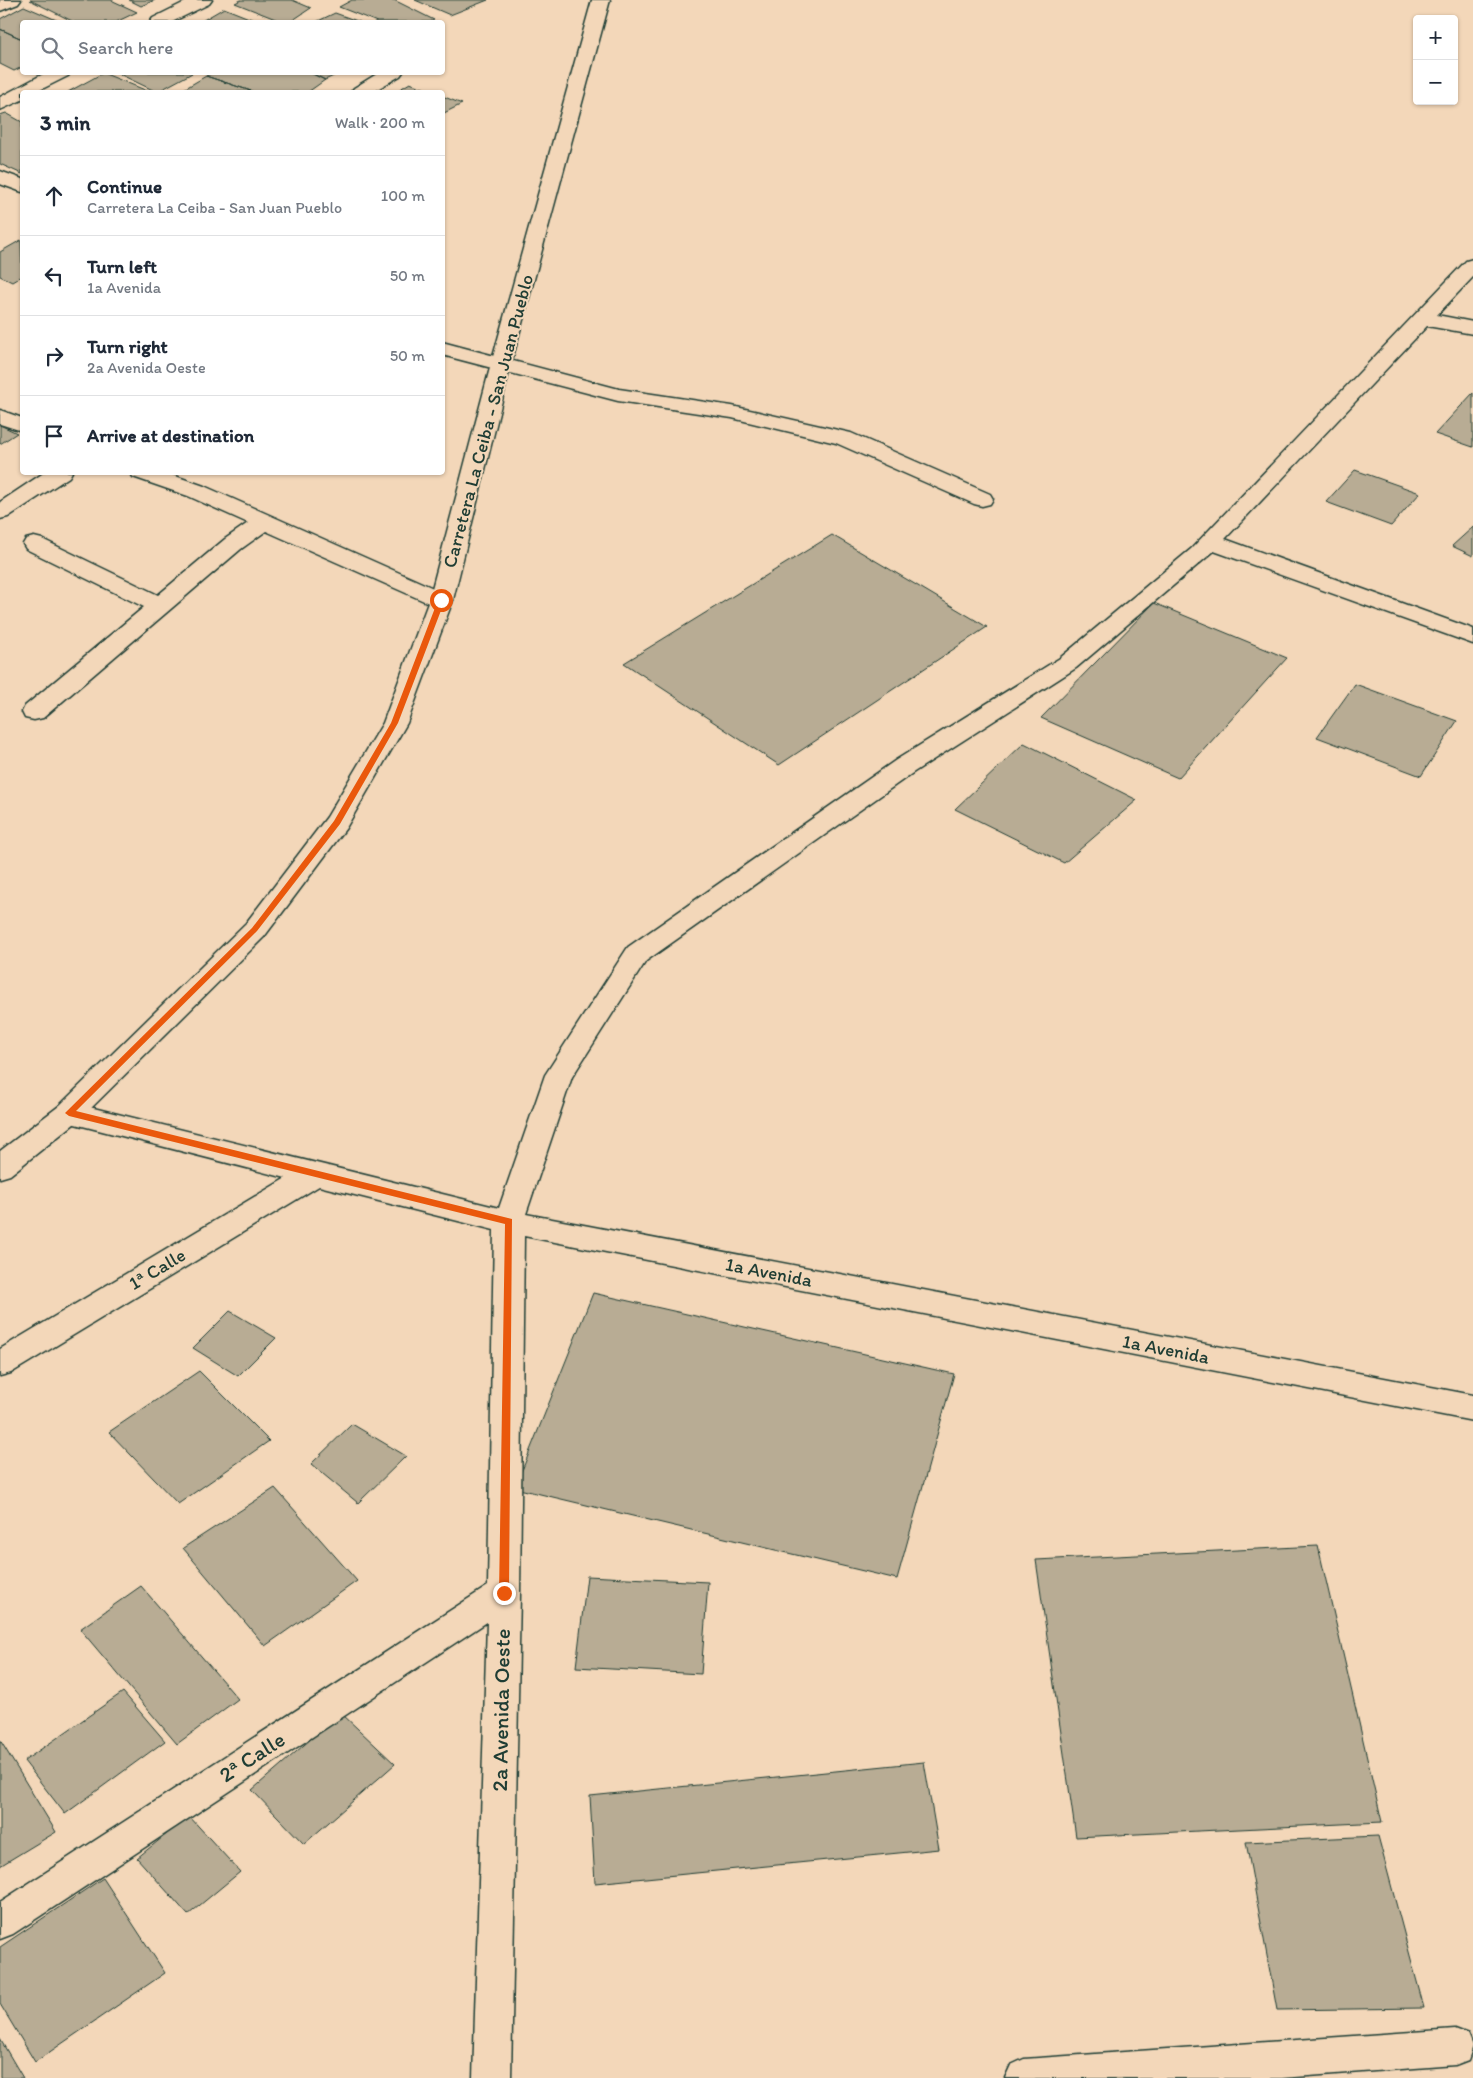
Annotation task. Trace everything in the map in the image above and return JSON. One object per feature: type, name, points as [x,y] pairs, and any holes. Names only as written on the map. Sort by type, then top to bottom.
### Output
[{"type":"street","points":[[0,6],[12,0]]},
{"type":"street","points":[[163,20],[203,0]]},
{"type":"street","name":"Carretera La Ceiba - San Juan Pueblo","points":[[0,1167],[69,1113],[254,930],[337,822],[394,723],[441,600],[501,364],[601,0]]},
{"type":"street","points":[[29,90],[56,75]]},
{"type":"street","points":[[363,90],[389,75]]},
{"type":"street","points":[[0,104],[20,94]]},
{"type":"street","points":[[0,177],[20,185]]},
{"type":"street","name":"2a Avenida Oeste","points":[[492,2078],[504,1593],[509,1222],[559,1075],[638,954],[905,766],[1068,663],[1199,554],[1473,265]]},
{"type":"street","points":[[1422,319],[1473,328]]},
{"type":"street","points":[[445,349],[618,395],[732,412],[843,438],[982,499]]},
{"type":"street","points":[[0,416],[20,425]]},
{"type":"street","points":[[0,512],[57,475]]},
{"type":"street","points":[[150,475],[196,491],[441,600]]},
{"type":"street","points":[[34,712],[233,544],[265,522]]},
{"type":"street","points":[[1210,542],[1473,637]]},
{"type":"street","points":[[34,544],[160,606]]},
{"type":"street","name":"1a Avenida","points":[[69,1113],[509,1222],[1473,1408]]},
{"type":"street","name":"1ª Calle","points":[[0,1364],[314,1174]]},
{"type":"street","name":"2ª Calle","points":[[0,1922],[504,1593]]},
{"type":"street","points":[[1024,2078],[1455,2047]]},
{"type":"building","points":[[30,0],[111,0],[137,12],[120,20],[70,20]]},
{"type":"building","points":[[129,0],[155,0],[141,6]]},
{"type":"building","points":[[241,0],[292,0],[311,8],[293,20],[278,20],[235,3]]},
{"type":"building","points":[[352,0],[394,0],[434,20],[372,20],[339,7]]},
{"type":"building","points":[[415,0],[488,0],[450,15]]},
{"type":"building","points":[[24,6],[56,20],[20,20],[20,38],[0,29],[0,19]]},
{"type":"building","points":[[224,8],[254,20],[203,20]]},
{"type":"building","points":[[335,13],[354,20],[320,20]]},
{"type":"building","points":[[0,29],[20,38],[20,68],[14,71],[0,64]]},
{"type":"building","points":[[99,75],[108,75],[145,90],[72,90]]},
{"type":"building","points":[[121,75],[188,75],[161,90],[153,90]]},
{"type":"building","points":[[315,75],[325,80],[311,90],[248,90],[206,76]]},
{"type":"building","points":[[315,75],[336,75],[325,80]]},
{"type":"building","points":[[206,76],[248,90],[182,90]]},
{"type":"building","points":[[410,83],[429,90],[398,90]]},
{"type":"building","points":[[445,97],[462,104],[445,112]]},
{"type":"building","points":[[6,113],[20,121],[20,173],[0,164],[0,115]]},
{"type":"building","points":[[20,241],[20,277],[12,282],[0,276],[0,252]]},
{"type":"building","points":[[1473,393],[1473,447],[1435,434]]},
{"type":"building","points":[[0,425],[17,433],[0,444]]},
{"type":"building","points":[[1355,470],[1420,493],[1391,526],[1326,502]]},
{"type":"building","points":[[1473,527],[1473,556],[1452,546]]},
{"type":"building","points":[[832,535],[987,627],[779,765],[624,663]]},
{"type":"building","points":[[1154,603],[1287,658],[1178,778],[1041,718]]},
{"type":"building","points":[[1355,684],[1457,721],[1421,776],[1317,737]]},
{"type":"building","points":[[1024,743],[1137,800],[1064,863],[955,809]]},
{"type":"building","points":[[593,1293],[954,1374],[897,1579],[515,1488]]},
{"type":"building","points":[[230,1311],[276,1338],[238,1376],[193,1348]]},
{"type":"building","points":[[199,1371],[269,1441],[178,1504],[109,1432]]},
{"type":"building","points":[[352,1424],[406,1456],[358,1503],[311,1464]]},
{"type":"building","points":[[275,1488],[357,1581],[265,1646],[183,1548]]},
{"type":"building","points":[[1318,1546],[1382,1822],[1076,1837],[1036,1560]]},
{"type":"building","points":[[587,1576],[708,1582],[701,1674],[576,1667]]},
{"type":"building","points":[[141,1586],[238,1699],[177,1744],[80,1629]]},
{"type":"building","points":[[123,1692],[165,1741],[65,1814],[24,1761]]},
{"type":"building","points":[[341,1713],[395,1764],[304,1844],[252,1790]]},
{"type":"building","points":[[0,1740],[56,1832],[0,1866]]},
{"type":"building","points":[[924,1762],[939,1849],[595,1883],[590,1796]]},
{"type":"building","points":[[189,1816],[240,1872],[188,1915],[137,1858]]},
{"type":"building","points":[[1378,1836],[1424,2008],[1277,2010],[1246,1842]]},
{"type":"building","points":[[103,1878],[165,1973],[35,2062],[0,2004],[0,1947]]},
{"type":"building","points":[[0,2039],[23,2078],[0,2078]]},
{"type":"route","points":[[441,600],[394,723],[337,822],[254,930],[69,1113],[509,1222],[504,1593]]}]
